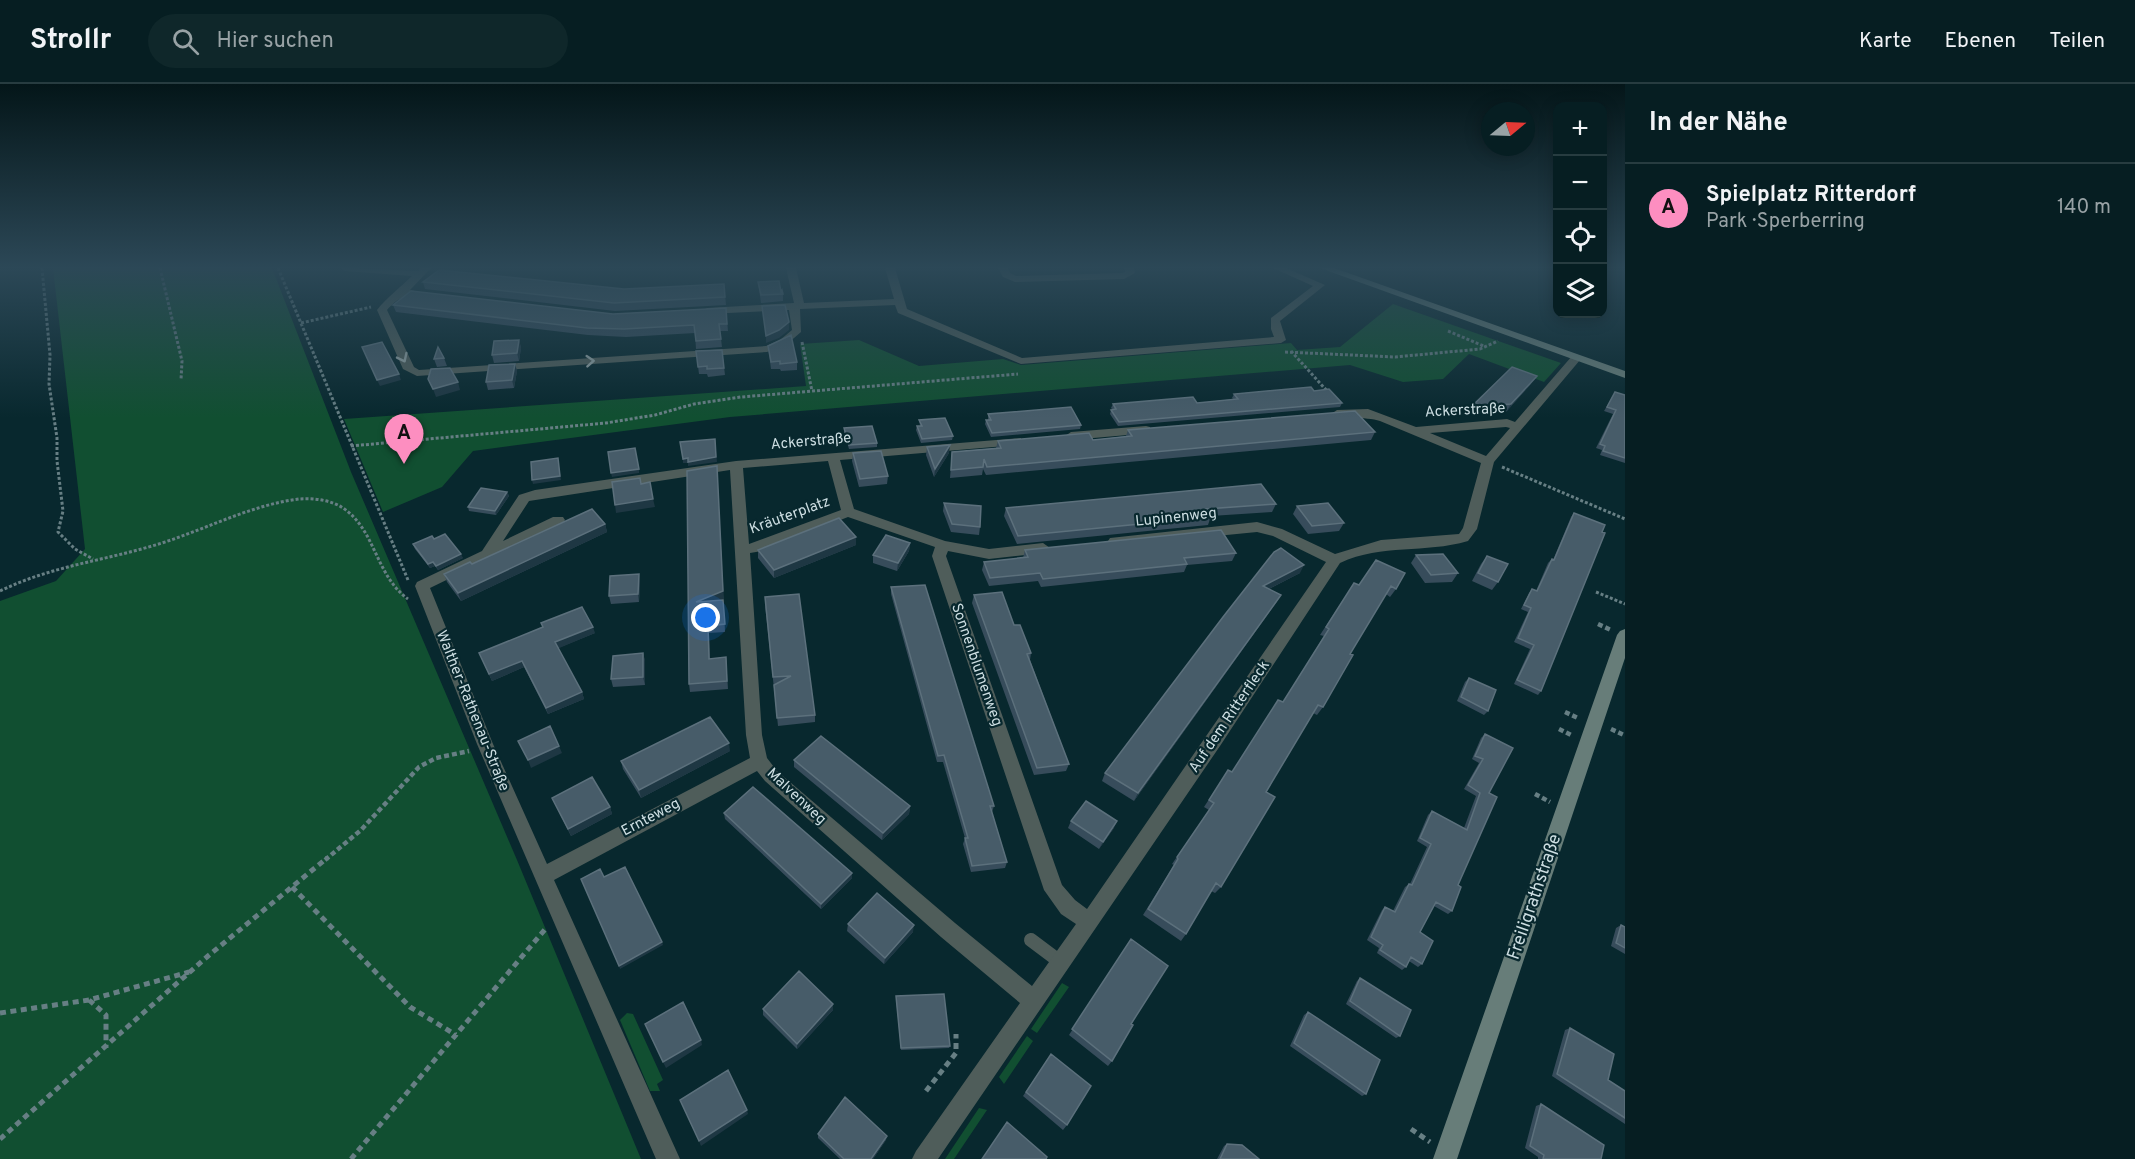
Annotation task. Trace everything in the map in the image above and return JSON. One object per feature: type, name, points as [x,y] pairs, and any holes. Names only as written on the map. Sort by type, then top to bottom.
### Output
[{"type":"street","points":[[384,318],[409,369],[417,373],[767,349],[789,339],[797,330],[797,318]]},
{"type":"street","points":[[919,318],[1021,361],[1281,340],[1276,329],[1275,320],[1277,318]]},
{"type":"street","points":[[1465,318],[1625,375]]},
{"type":"street","points":[[1335,560],[1350,551],[1377,545],[1462,538],[1470,529],[1488,461],[1576,358]]},
{"type":"street","name":"Ackerstraße","points":[[1324,415],[1368,413],[1488,461]]},
{"type":"street","name":"Ackerstraße","points":[[1414,430],[1507,423],[1517,426]]},
{"type":"street","points":[[1057,438],[1163,429]]},
{"type":"street","name":"Ackerstraße","points":[[489,552],[524,498],[535,494],[736,465],[1034,440]]},
{"type":"street","points":[[833,457],[848,512],[943,545],[989,554],[1060,547]]},
{"type":"street","name":"Malvenweg","points":[[736,465],[754,735],[759,761],[771,776],[948,930],[1033,1000]]},
{"type":"street","name":"Kräuterplatz","points":[[743,549],[758,548],[848,512]]},
{"type":"street","points":[[422,586],[558,520]]},
{"type":"street","name":"Lupinenweg","points":[[1095,543],[1257,527],[1276,532],[1335,560]]},
{"type":"street","name":"Sonnenblumenweg","points":[[943,545],[939,556],[1052,883],[1068,907],[1088,921]]},
{"type":"street","name":"Auf dem Ritterfleck","points":[[924,1159],[1059,961],[1214,741],[1335,560]]},
{"type":"street","name":"Walther-Rathenau-Straße","points":[[422,586],[484,744],[668,1159]]},
{"type":"street","name":"Freiligrathstraße","points":[[1445,1159],[1625,636]]},
{"type":"street","name":"Ernteweg","points":[[543,876],[759,761]]},
{"type":"lane","points":[[1031,940],[1059,961]]},
{"type":"path","points":[[47,318],[50,355],[49,384],[57,438],[57,461],[63,511],[58,532],[75,549],[93,559]]},
{"type":"path","points":[[172,318],[182,361],[181,380]]},
{"type":"path","points":[[299,318],[408,582],[422,586]]},
{"type":"path","points":[[301,323],[323,318]]},
{"type":"path","points":[[1448,331],[1487,347]]},
{"type":"path","points":[[1281,353],[1395,357],[1487,347],[1494,344]]},
{"type":"path","points":[[1287,345],[1347,413]]},
{"type":"path","points":[[803,348],[812,391]]},
{"type":"path","points":[[351,446],[606,423],[655,415],[719,399],[1018,374]]},
{"type":"path","points":[[387,450],[390,442]]},
{"type":"path","points":[[1488,461],[1625,519]]},
{"type":"path","points":[[0,591],[53,568],[153,546],[296,500],[324,500],[345,509],[358,522],[370,541],[389,582],[400,594],[430,606]]},
{"type":"path","points":[[1596,592],[1625,604]]},
{"type":"path","points":[[0,1139],[191,972],[362,830],[419,767],[436,758],[467,751],[484,744]]},
{"type":"path","points":[[292,887],[410,1007],[456,1035]]},
{"type":"path","points":[[351,1159],[559,912]]},
{"type":"path","points":[[0,1013],[89,1000],[191,972]]},
{"type":"path","points":[[89,1000],[106,1015],[106,1048]]},
{"type":"path","points":[[926,1091],[956,1053],[956,1034]]},
{"type":"green space","points":[[59,318],[291,318],[351,472],[517,860],[641,1159],[0,1159],[0,601],[56,581],[85,549]]},
{"type":"green space","points":[[1376,318],[1433,318],[1561,363],[1544,382],[1469,354],[1443,379],[1403,382],[1350,365],[730,417],[473,451],[442,487],[383,512],[344,419],[806,386],[800,344],[859,340],[919,366],[1003,359],[1021,365],[1291,343],[1297,350],[1340,347]]},
{"type":"green space","points":[[1062,983],[1069,987],[1037,1033],[1031,1029]]},
{"type":"green space","points":[[627,1013],[633,1014],[663,1080],[657,1084],[660,1091],[650,1091],[620,1020]]},
{"type":"green space","points":[[1027,1036],[1033,1041],[1004,1084],[999,1077]]},
{"type":"green space","points":[[979,1108],[987,1110],[954,1159],[945,1159]]},
{"type":"building","points":[[504,318],[727,318],[727,324],[719,324],[721,339],[696,341],[694,325],[624,329],[587,328]]},
{"type":"building","points":[[764,318],[788,318],[789,322],[766,336]]},
{"type":"building","points":[[791,335],[797,362],[780,364],[780,361],[771,362],[768,346]]},
{"type":"building","points":[[519,340],[517,353],[492,355],[494,341]]},
{"type":"building","points":[[382,342],[399,374],[377,380],[362,347]]},
{"type":"building","points":[[438,347],[444,358],[434,359]]},
{"type":"building","points":[[722,350],[724,368],[698,367],[696,351]]},
{"type":"building","points":[[515,364],[512,380],[486,382],[489,365]]},
{"type":"building","points":[[1512,367],[1537,376],[1511,404],[1471,407]]},
{"type":"building","points":[[450,368],[458,382],[433,389],[428,379],[431,369]]},
{"type":"building","points":[[1311,387],[1314,391],[1329,389],[1342,403],[1119,422],[1111,410],[1116,409],[1113,404],[1193,397],[1197,403],[1238,399],[1234,394]]},
{"type":"building","points":[[1615,392],[1625,395],[1625,458],[1603,451],[1605,446],[1600,444],[1616,410],[1607,407]]},
{"type":"building","points":[[1071,407],[1081,425],[992,433],[986,420],[991,420],[988,414]]},
{"type":"building","points":[[1355,411],[1375,432],[987,467],[984,459],[983,467],[951,470],[952,452],[1001,448],[998,441],[1089,433],[1093,440],[1132,436],[1128,430]]},
{"type":"building","points":[[945,418],[953,436],[922,439],[917,426],[922,426],[919,420]]},
{"type":"building","points":[[872,426],[877,443],[849,445],[844,428]]},
{"type":"building","points":[[715,439],[716,457],[688,462],[688,458],[683,459],[680,442]]},
{"type":"building","points":[[950,445],[935,469],[927,447]]},
{"type":"building","points":[[635,448],[639,469],[611,473],[608,452]]},
{"type":"building","points":[[881,451],[888,476],[860,479],[853,453]]},
{"type":"building","points":[[558,458],[560,476],[532,480],[531,462]]},
{"type":"building","points":[[717,466],[723,591],[696,602],[723,600],[725,624],[708,626],[709,659],[726,657],[727,681],[689,684],[687,471]]},
{"type":"building","points":[[640,478],[641,484],[650,482],[653,499],[615,505],[612,482]]},
{"type":"building","points":[[1261,484],[1276,504],[1206,509],[1211,517],[1018,536],[1006,508]]},
{"type":"building","points":[[481,488],[507,492],[495,511],[468,507]]},
{"type":"building","points":[[944,503],[981,506],[980,527],[952,524]]},
{"type":"building","points":[[1328,503],[1344,523],[1312,526],[1297,506]]},
{"type":"building","points":[[592,509],[605,524],[458,593],[444,574],[470,562],[472,564]]},
{"type":"building","points":[[1574,513],[1605,525],[1602,532],[1605,533],[1541,691],[1517,680],[1534,645],[1518,638],[1531,608],[1524,605],[1532,589],[1537,591],[1552,559],[1554,560]]},
{"type":"building","points":[[839,518],[856,537],[774,570],[758,550]]},
{"type":"building","points":[[1221,530],[1236,553],[1184,558],[1187,564],[1043,579],[1040,573],[990,578],[984,562],[1028,557],[1025,550]]},
{"type":"building","points":[[445,534],[461,554],[436,566],[433,562],[428,564],[413,544],[432,536],[434,539]]},
{"type":"building","points":[[886,535],[910,543],[898,563],[873,555]]},
{"type":"building","points":[[1281,548],[1304,565],[1263,586],[1281,595],[1138,793],[1105,773],[1223,617],[1274,552]]},
{"type":"building","points":[[1443,554],[1458,573],[1431,575],[1416,555]]},
{"type":"building","points":[[1487,556],[1508,564],[1498,582],[1478,573]]},
{"type":"building","points":[[1376,560],[1405,573],[1396,589],[1391,586],[1350,654],[1353,655],[1323,707],[1318,705],[1266,792],[1275,797],[1221,887],[1216,883],[1186,934],[1148,909],[1178,859],[1177,857],[1214,803],[1209,800],[1228,770],[1232,772],[1278,700],[1283,702],[1329,629],[1326,627],[1354,583],[1359,585]]},
{"type":"building","points":[[639,574],[638,594],[609,596],[610,576]]},
{"type":"building","points":[[925,585],[994,806],[990,806],[1007,862],[972,866],[965,838],[968,838],[944,755],[938,756],[891,587]]},
{"type":"building","points":[[1002,592],[1014,625],[1020,625],[1031,653],[1027,654],[1069,764],[1037,768],[974,595]]},
{"type":"building","points":[[799,594],[815,715],[777,718],[774,685],[791,676],[773,677],[765,597]]},
{"type":"building","points":[[582,607],[593,627],[555,642],[582,692],[546,708],[522,661],[489,674],[479,653],[543,627],[541,623]]},
{"type":"building","points":[[643,653],[643,677],[611,679],[613,656]]},
{"type":"building","points":[[1469,678],[1496,690],[1488,711],[1461,697]]},
{"type":"building","points":[[710,717],[729,743],[639,790],[621,761]]},
{"type":"building","points":[[550,726],[559,746],[528,760],[518,741]]},
{"type":"building","points":[[1485,734],[1513,748],[1489,793],[1497,797],[1458,885],[1461,887],[1452,911],[1436,902],[1420,932],[1433,941],[1422,964],[1411,957],[1406,967],[1380,950],[1383,945],[1371,937],[1385,907],[1395,912],[1409,884],[1412,885],[1431,844],[1420,838],[1432,811],[1467,830],[1480,793],[1468,785],[1483,759],[1475,756]]},
{"type":"building","points":[[821,736],[910,806],[883,833],[794,760]]},
{"type":"building","points":[[592,777],[610,807],[568,829],[552,798]]},
{"type":"building","points":[[753,787],[852,873],[821,904],[724,813]]},
{"type":"building","points":[[1086,801],[1117,821],[1103,842],[1071,821]]},
{"type":"building","points":[[625,867],[662,942],[619,966],[581,879],[600,869],[604,877]]},
{"type":"building","points":[[877,893],[914,925],[885,958],[848,924]]},
{"type":"building","points":[[1621,925],[1625,927],[1625,948],[1616,943]]},
{"type":"building","points":[[1131,939],[1168,966],[1131,1024],[1133,1025],[1112,1061],[1072,1029]]},
{"type":"building","points":[[799,971],[833,1004],[797,1044],[763,1009]]},
{"type":"building","points":[[1360,978],[1411,1010],[1400,1036],[1350,1001]]},
{"type":"building","points":[[944,994],[950,1046],[901,1048],[896,996]]},
{"type":"building","points":[[683,1002],[701,1040],[663,1062],[645,1024]]},
{"type":"building","points":[[1308,1012],[1380,1060],[1366,1094],[1294,1043]]},
{"type":"building","points":[[1570,1028],[1614,1054],[1608,1080],[1625,1091],[1625,1118],[1557,1074]]},
{"type":"building","points":[[1051,1054],[1091,1086],[1067,1125],[1026,1092]]},
{"type":"building","points":[[728,1070],[747,1110],[699,1141],[680,1100]]},
{"type":"building","points":[[845,1097],[887,1136],[871,1159],[844,1159],[818,1134]]},
{"type":"building","points":[[1541,1104],[1604,1145],[1601,1159],[1543,1159],[1544,1155],[1530,1146]]},
{"type":"building","points":[[1007,1122],[1047,1157],[1046,1159],[982,1159]]},
{"type":"building","points":[[1227,1144],[1242,1145],[1259,1159],[1220,1159]]},
{"type":"place","name":"Spielplatz Ritterdorf","points":[[404,464]]}]
